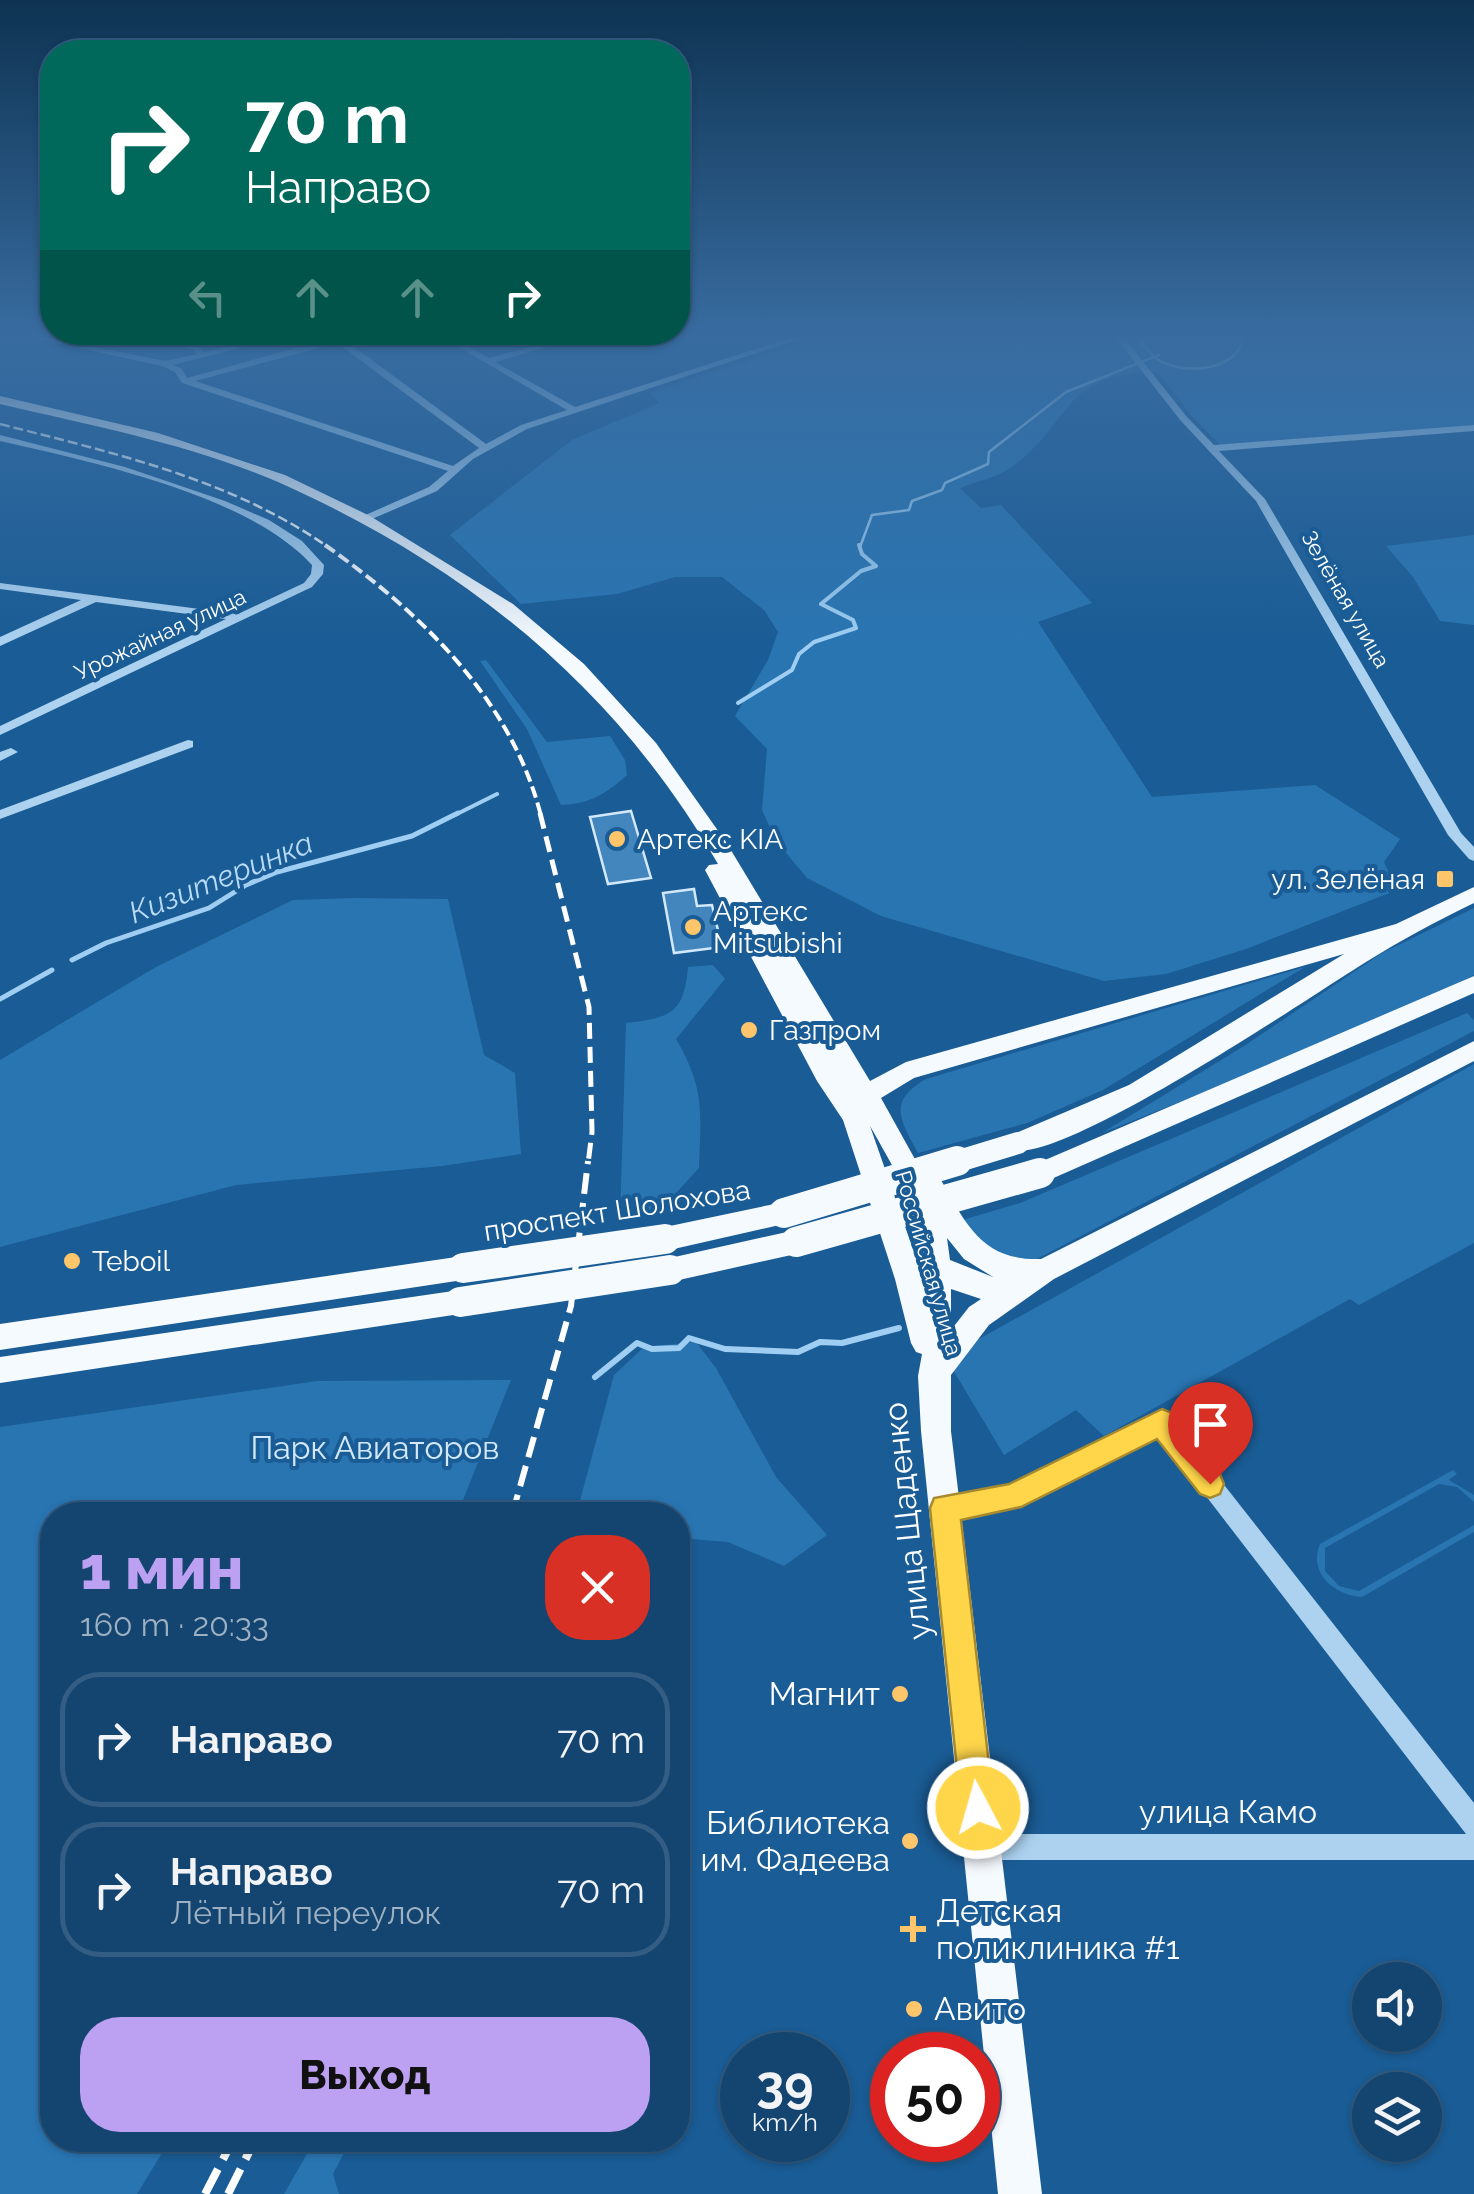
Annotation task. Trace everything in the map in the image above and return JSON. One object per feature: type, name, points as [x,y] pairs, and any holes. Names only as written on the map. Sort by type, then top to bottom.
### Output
[{"type":"main road","name":"Российская улица","points":[[148,440],[272,481],[370,531],[497,612],[532,640],[612,720],[703,845],[826,1074],[861,1107],[920,1192],[933,1236],[937,1270],[934,1376]]},
{"type":"main road","name":"Российская улица","points":[[169,440],[237,461],[365,519],[506,608],[578,668],[649,747],[716,842],[836,1044],[861,1107],[934,1376]]},
{"type":"main road","name":"проспект Шолохова","points":[[0,1337],[665,1239],[784,1213],[1018,1143],[1151,1088],[1398,931],[1474,894]]},
{"type":"main road","points":[[861,1107],[906,1071],[1398,931]]},
{"type":"main road","points":[[0,1370],[670,1270],[796,1242],[1040,1172],[1474,984]]},
{"type":"main road","points":[[836,1044],[855,1058],[906,1071]]},
{"type":"main road","points":[[934,1376],[978,1316],[1009,1292],[1474,1050]]},
{"type":"main road","points":[[906,1071],[890,1090],[887,1106],[947,1216],[968,1245],[997,1270],[1018,1274],[1044,1271]]},
{"type":"main road","points":[[884,1203],[908,1240],[937,1270],[974,1286],[1009,1292]]},
{"type":"main road","name":"улица Щаденко","points":[[934,1376],[1020,2194]]},
{"type":"street","name":"Урожайная улица","points":[[0,731],[242,618],[308,585],[316,574],[314,557],[254,518],[164,481],[9,440]]},
{"type":"street","points":[[366,440],[457,470]]},
{"type":"street","points":[[475,440],[485,448]]},
{"type":"street","points":[[365,519],[433,489],[498,440]]},
{"type":"street","name":"Зелёная улица","points":[[1206,440],[1252,486],[1268,510],[1455,835],[1474,854]]},
{"type":"street","points":[[1214,448],[1313,440]]},
{"type":"street","points":[[0,586],[242,618]]},
{"type":"street","points":[[0,642],[95,598]]},
{"type":"street","points":[[0,815],[188,744]]},
{"type":"street","points":[[945,1508],[1011,1498],[1162,1422],[1474,1824]]},
{"type":"street","name":"улица Камо","points":[[982,1847],[1474,1847]]},
{"type":"green space","points":[[572,440],[1040,440],[1012,467],[960,488],[981,508],[1001,505],[1092,603],[1038,622],[1152,797],[1315,785],[1400,839],[1384,862],[1397,890],[1246,949],[1166,974],[1104,981],[881,916],[807,878],[776,841],[762,810],[767,749],[735,716],[768,660],[778,632],[764,610],[722,577],[675,577],[617,594],[521,604],[450,535]]},
{"type":"green space","points":[[1216,440],[1319,440],[1223,448]]},
{"type":"green space","points":[[1474,535],[1474,625],[1440,621],[1413,577],[1386,546]]},
{"type":"green space","points":[[486,660],[547,742],[610,736],[625,760],[627,775],[597,797],[561,805],[527,729],[480,661]]},
{"type":"green space","points":[[448,899],[484,1055],[515,1073],[521,1154],[442,1166],[236,1185],[0,1247],[0,1060],[156,967],[293,900]]},
{"type":"green space","points":[[1474,908],[1474,975],[1391,1018],[1102,1133],[1244,1046],[1382,953]]},
{"type":"green space","points":[[713,965],[725,979],[676,1039],[697,1087],[699,1168],[654,1217],[620,1220],[626,1023],[654,1019],[672,1011],[683,995],[688,967]]},
{"type":"green space","points":[[1305,967],[1103,1090],[1027,1123],[918,1153],[902,1121],[906,1095],[926,1079]]},
{"type":"green space","points":[[1467,1013],[1474,1020],[1474,1031],[1035,1260],[996,1255],[959,1221],[1020,1203]]},
{"type":"green space","points":[[1474,1064],[1474,1243],[1359,1305],[1350,1299],[1104,1436],[1076,1410],[1004,1455],[953,1370],[970,1344]]},
{"type":"green space","points":[[696,1342],[716,1368],[776,1477],[827,1535],[784,1566],[728,1542],[690,1539],[690,1502],[580,1502],[614,1375],[644,1347]]},
{"type":"green space","name":"Парк Авиаторов","points":[[511,1380],[462,1502],[40,1502],[40,2152],[163,2152],[137,2194],[0,2194],[0,1427],[317,1381]]},
{"type":"green space","points":[[1453,1470],[1457,1474],[1449,1480],[1474,1495],[1474,1502],[1457,1487],[1439,1484],[1325,1548],[1325,1571],[1339,1586],[1359,1591],[1474,1525],[1474,1532],[1362,1597],[1342,1592],[1326,1581],[1318,1564],[1320,1544]]},
{"type":"green space","points":[[308,2152],[345,2152],[333,2174],[339,2194],[284,2194]]},
{"type":"building","name":"Артекс KIA","points":[[631,811],[651,878],[608,884],[590,817]]},
{"type":"building","name":"Артекс Mitsubishi","points":[[694,889],[697,906],[712,905],[722,947],[674,953],[663,893]]},
{"type":"waterway","name":"Кизитеринка","points":[[860,547],[872,515],[909,510],[912,501],[942,490],[945,483],[988,464],[989,452],[1004,440]]},
{"type":"waterway","name":"Кизитеринка","points":[[738,703],[792,670],[799,654],[814,642],[856,628],[853,620],[821,604],[861,571],[876,566],[862,554],[859,545]]},
{"type":"waterway","name":"Кизитеринка","points":[[453,816],[497,794]]},
{"type":"waterway","name":"Кизитеринка","points":[[72,960],[106,943],[209,908],[246,885],[277,872],[412,836],[458,813]]},
{"type":"waterway","name":"Кизитеринка","points":[[0,999],[52,970]]},
{"type":"waterway","points":[[595,1377],[637,1343],[652,1349],[679,1348],[689,1338],[725,1349],[798,1352],[820,1342],[842,1343],[899,1328]]},
{"type":"railway","points":[[62,440],[211,486],[291,523],[326,545]]},
{"type":"railway","points":[[326,545],[395,599],[458,662],[508,734],[540,813]]},
{"type":"railway","points":[[540,813],[589,1007],[592,1132],[588,1164]]},
{"type":"railway","points":[[516,1502],[571,1306],[588,1161]]},
{"type":"railway","points":[[205,2194],[227,2152]]},
{"type":"railway","points":[[228,2194],[249,2152]]},
{"type":"place","name":"Артекс KIA","points":[[617,839]]},
{"type":"place","name":"ул. Зелёная","points":[[1445,879]]},
{"type":"place","name":"Артекс Mitsubishi","points":[[693,927]]},
{"type":"place","name":"Газпром","points":[[749,1030]]},
{"type":"place","name":"Teboil","points":[[72,1261]]},
{"type":"place","name":"Магнит","points":[[900,1694]]},
{"type":"place","name":"Библиотека им. Фадеева","points":[[910,1841]]},
{"type":"place","name":"Детская поликлиника #1","points":[[913,1929]]},
{"type":"place","name":"Авито","points":[[914,2009]]},
{"type":"route","points":[[978,1808],[945,1508],[1011,1498],[1162,1422],[1210,1484]]}]
